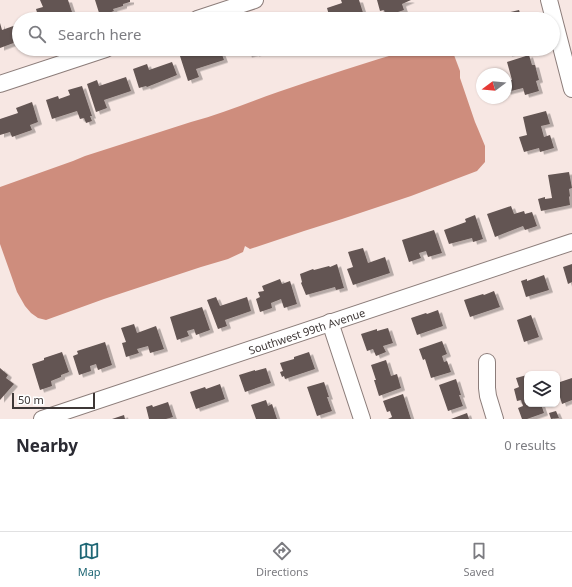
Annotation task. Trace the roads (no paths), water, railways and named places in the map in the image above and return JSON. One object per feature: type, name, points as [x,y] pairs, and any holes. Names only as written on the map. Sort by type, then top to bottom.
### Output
[{"type":"street","points":[[218,12],[255,0]]},
{"type":"street","points":[[549,0],[552,12]]},
{"type":"street","points":[[560,43],[572,89]]},
{"type":"street","points":[[0,84],[85,56]]},
{"type":"street","name":"Southwest 99th Avenue","points":[[42,419],[572,242]]},
{"type":"street","points":[[330,322],[362,419]]},
{"type":"street","points":[[487,362],[486,388],[495,419]]}]
